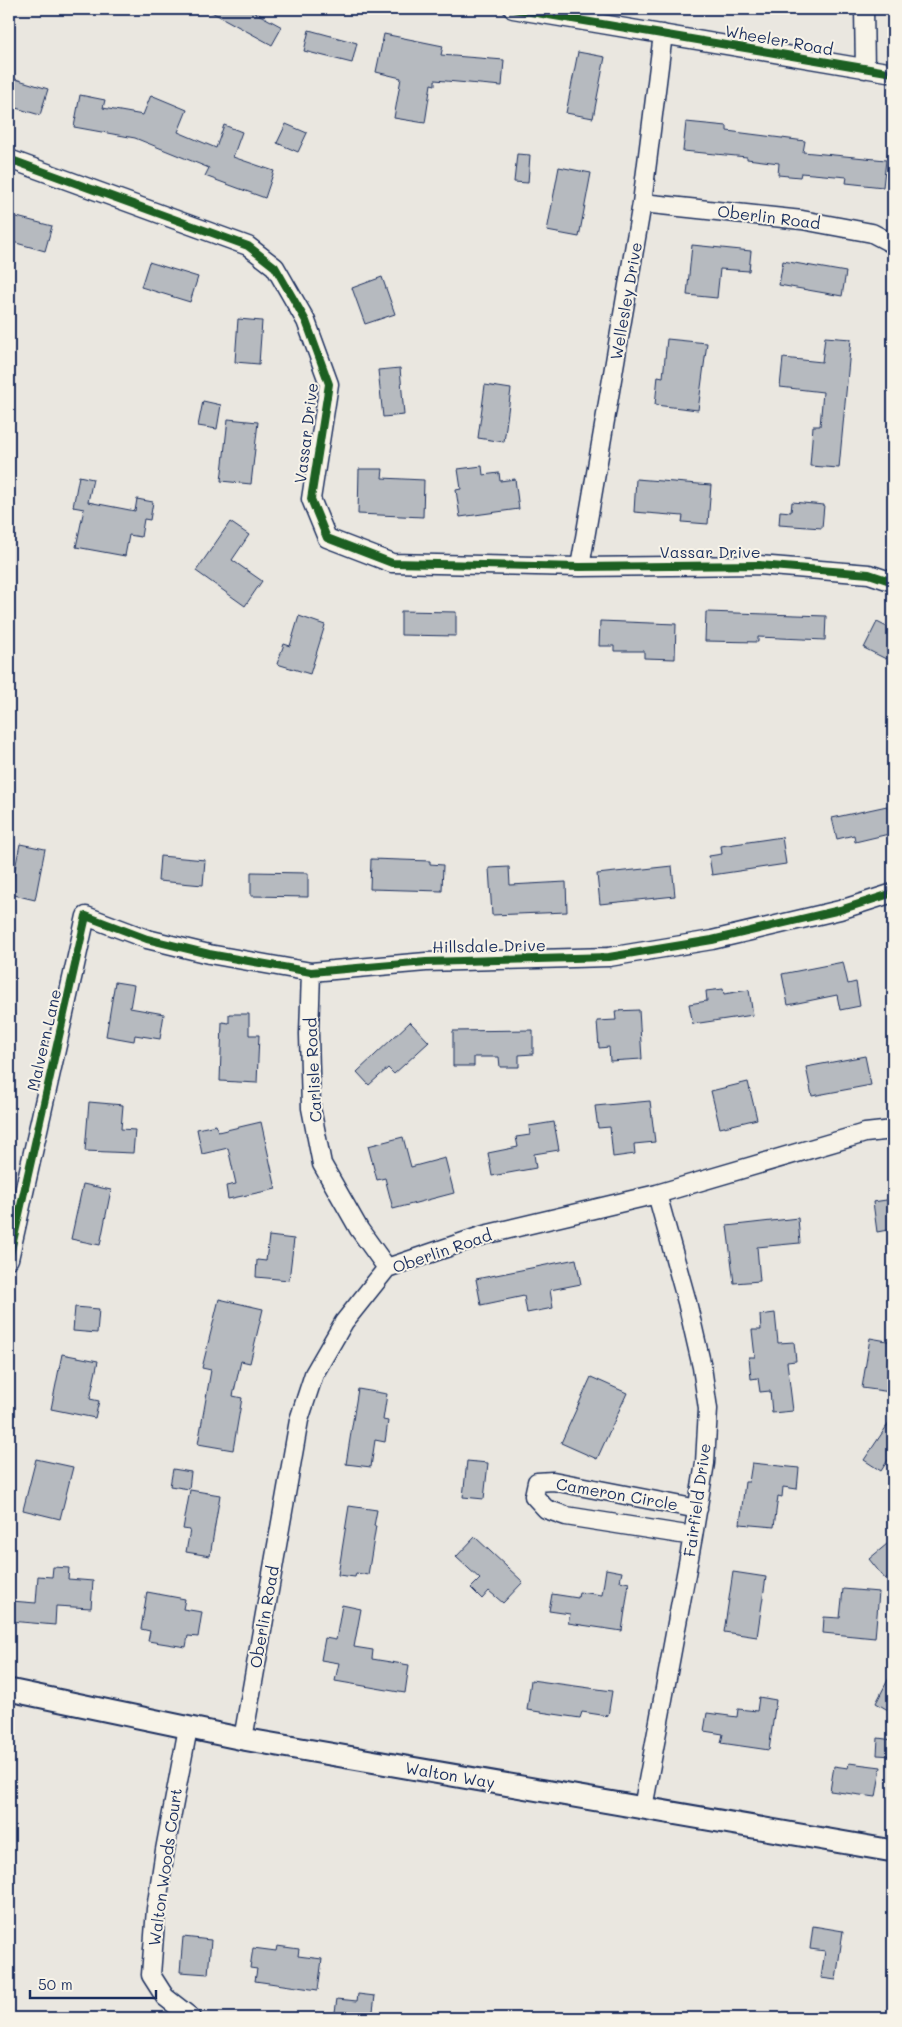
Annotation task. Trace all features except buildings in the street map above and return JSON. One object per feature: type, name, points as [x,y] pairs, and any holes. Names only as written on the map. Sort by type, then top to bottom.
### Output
[{"type":"main road","name":"Walton Way","points":[[9,1690],[243,1739],[893,1851]]},
{"type":"street","name":"Wheeler Road","points":[[513,9],[893,73]]},
{"type":"street","points":[[864,9],[865,69]]},
{"type":"street","name":"Wellesley Drive","points":[[580,567],[642,203],[663,34]]},
{"type":"street","name":"Vassar Drive","points":[[9,159],[248,246],[275,267],[306,321],[329,384],[311,499],[327,538],[392,563],[580,567],[759,564],[869,574],[893,582]]},
{"type":"street","name":"Oberlin Road","points":[[642,203],[802,220],[872,233],[893,244]]},
{"type":"street","name":"Hillsdale Drive","points":[[86,916],[165,944],[310,972],[426,962],[609,957],[712,940],[840,910],[893,893]]},
{"type":"street","name":"Malvern Lane","points":[[9,1259],[86,916]]},
{"type":"street","name":"Carlisle Road","points":[[310,972],[311,1108],[322,1164],[359,1228],[387,1268]]},
{"type":"street","name":"Oberlin Road","points":[[243,1739],[299,1420],[314,1374],[344,1322],[387,1268],[484,1235],[657,1194],[865,1133],[893,1130]]},
{"type":"street","name":"Fairfield Drive","points":[[643,1808],[698,1509],[705,1463],[708,1409],[702,1367],[687,1302],[657,1194]]},
{"type":"street","name":"Cameron Circle","points":[[693,1536],[566,1516],[546,1509],[534,1496],[537,1482],[553,1481],[698,1509]]},
{"type":"street","name":"Walton Woods Court","points":[[188,1728],[156,1909],[151,1975],[165,1998],[192,2018]]},
{"type":"cycle path","points":[[513,9],[893,73]]},
{"type":"cycle path","points":[[9,159],[248,246],[275,267],[306,321],[329,384],[311,499],[327,538],[392,563],[580,567],[759,565],[869,574],[893,582]]},
{"type":"cycle path","points":[[9,1259],[86,916],[147,939],[209,954],[311,972],[426,962],[609,957],[712,940],[840,910],[893,893]]}]
